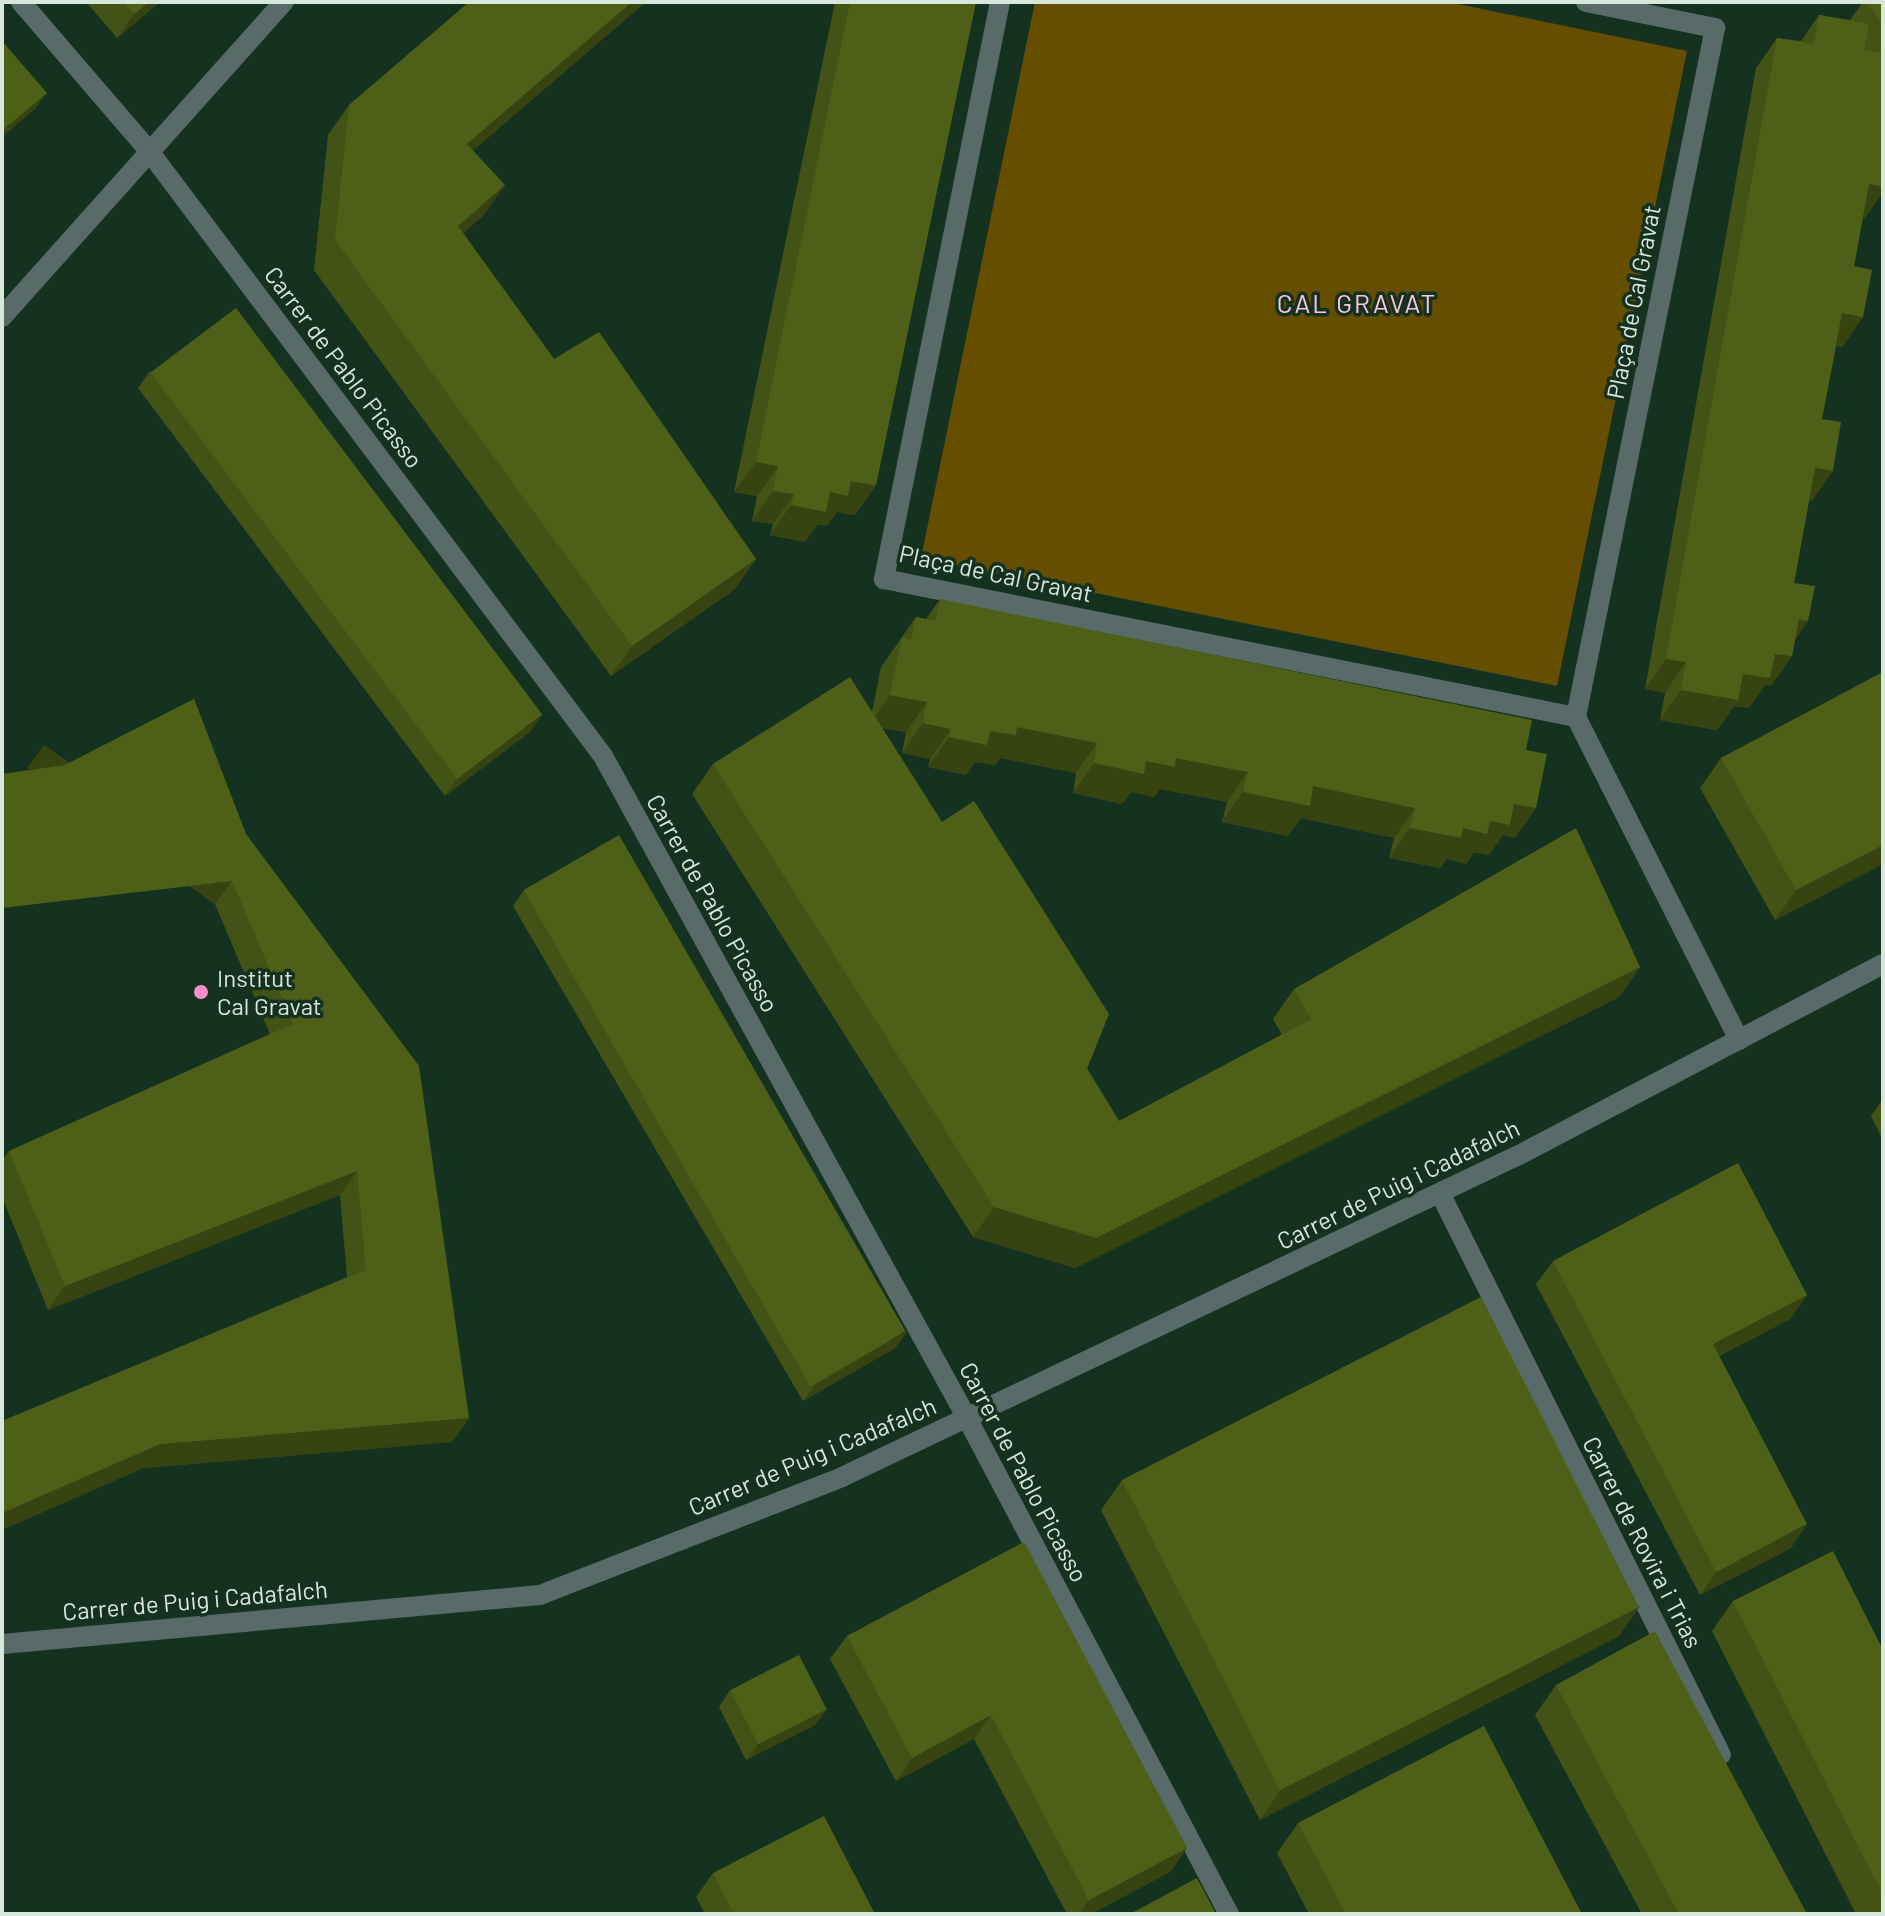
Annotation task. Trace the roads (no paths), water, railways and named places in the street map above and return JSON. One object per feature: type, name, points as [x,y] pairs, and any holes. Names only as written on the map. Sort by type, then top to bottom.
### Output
[{"type":"street","name":"Carrer de Pablo Picasso","points":[[21,2],[149,151],[603,756],[967,1418],[1229,1914]]},
{"type":"street","points":[[2,317],[284,2]]},
{"type":"street","name":"Plaça de Cal Gravat","points":[[1000,2],[884,579],[1576,717],[1715,28],[1586,2]]},
{"type":"street","points":[[1576,717],[1739,1040]]},
{"type":"street","name":"Carrer de Puig i Cadafalch","points":[[2,1644],[540,1595],[842,1477],[1440,1193],[1883,964]]},
{"type":"street","name":"Carrer de Rovira i Trias","points":[[1440,1193],[1731,1776]]},
{"type":"place","name":"Institut Cal Gravat","points":[[201,992]]},
{"type":"district","name":"CAL GRAVAT","points":[[1357,303]]}]
